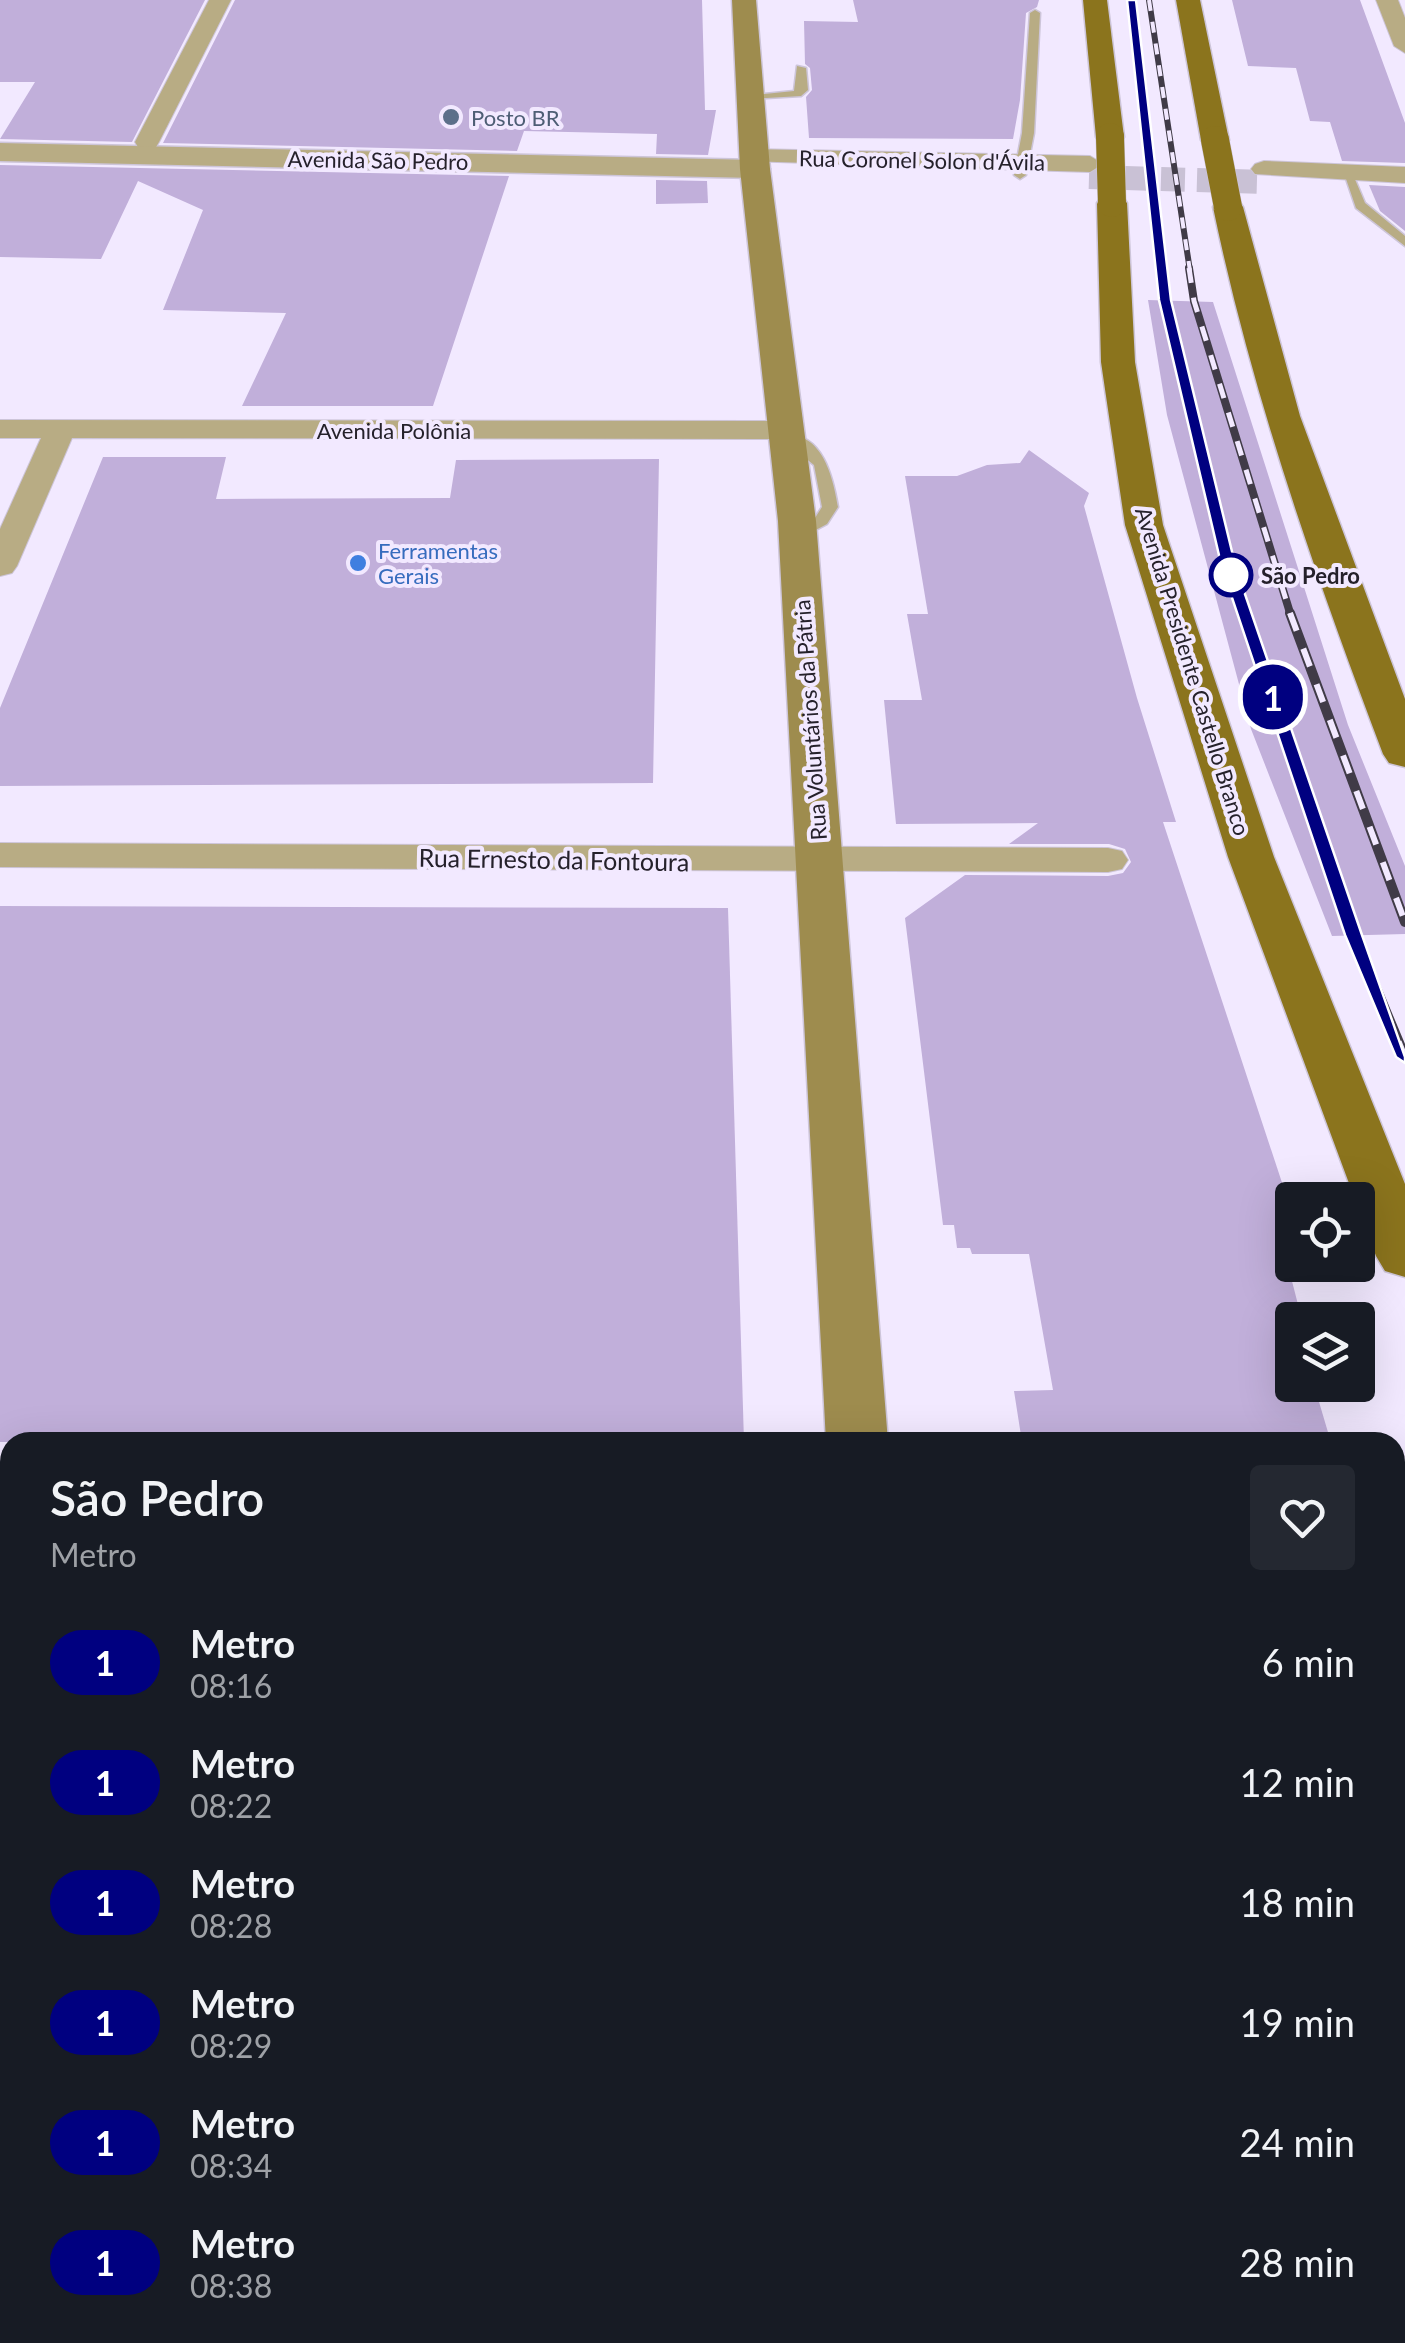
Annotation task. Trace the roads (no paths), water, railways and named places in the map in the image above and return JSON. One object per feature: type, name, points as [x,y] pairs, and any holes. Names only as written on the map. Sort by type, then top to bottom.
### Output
[{"type":"main road","name":"Rua Voluntários da Pátria","points":[[744,0],[755,162],[789,434],[797,535],[857,1432]]},
{"type":"main road","name":"Avenida Presidente Castello Branco","points":[[1095,0],[1110,136],[1097,182],[1118,362],[1144,525],[1251,857],[1405,1256]]},
{"type":"main road","points":[[1188,0],[1252,321],[1335,575],[1405,754]]},
{"type":"street","points":[[147,142],[220,0]]},
{"type":"street","points":[[1387,0],[1405,46]]},
{"type":"street","name":"Avenida São Pedro","points":[[0,138],[755,162]]},
{"type":"street","name":"Avenida São Pedro","points":[[0,152],[755,162]]},
{"type":"street","name":"Rua Coronel Solon d'Ávila","points":[[755,162],[1022,169],[1097,182]]},
{"type":"street","points":[[1265,176],[1349,179],[1405,175]]},
{"type":"street","points":[[1349,179],[1405,188]]},
{"type":"street","name":"Avenida Polônia","points":[[0,429],[789,434]]},
{"type":"street","points":[[0,566],[61,429]]},
{"type":"street","name":"Rua Ernesto da Fontoura","points":[[0,854],[1108,860]]},
{"type":"lane","points":[[1022,169],[1035,13]]},
{"type":"lane","points":[[750,96],[796,94],[802,90],[801,68]]},
{"type":"lane","points":[[1349,179],[1360,204],[1405,242]]},
{"type":"tunnel","points":[[1089,177],[1266,182]]},
{"type":"railway","points":[[1131,0],[1162,271]]},
{"type":"railway","points":[[1149,0],[1190,271]]},
{"type":"railway","points":[[1161,268],[1165,300],[1229,568],[1244,613]]},
{"type":"railway","points":[[1189,268],[1194,301],[1290,614]]},
{"type":"railway","points":[[1244,613],[1354,935],[1405,1057]]},
{"type":"railway","points":[[1290,614],[1405,922]]},
{"type":"metro line","name":"1","points":[[1132,0],[1165,300],[1229,568],[1354,935],[1405,1057]]},
{"type":"place","name":"Posto BR","points":[[451,117]]},
{"type":"place","name":"Ferramentas Gerais","points":[[358,563]]},
{"type":"place","name":"São Pedro","points":[[1231,575]]}]
